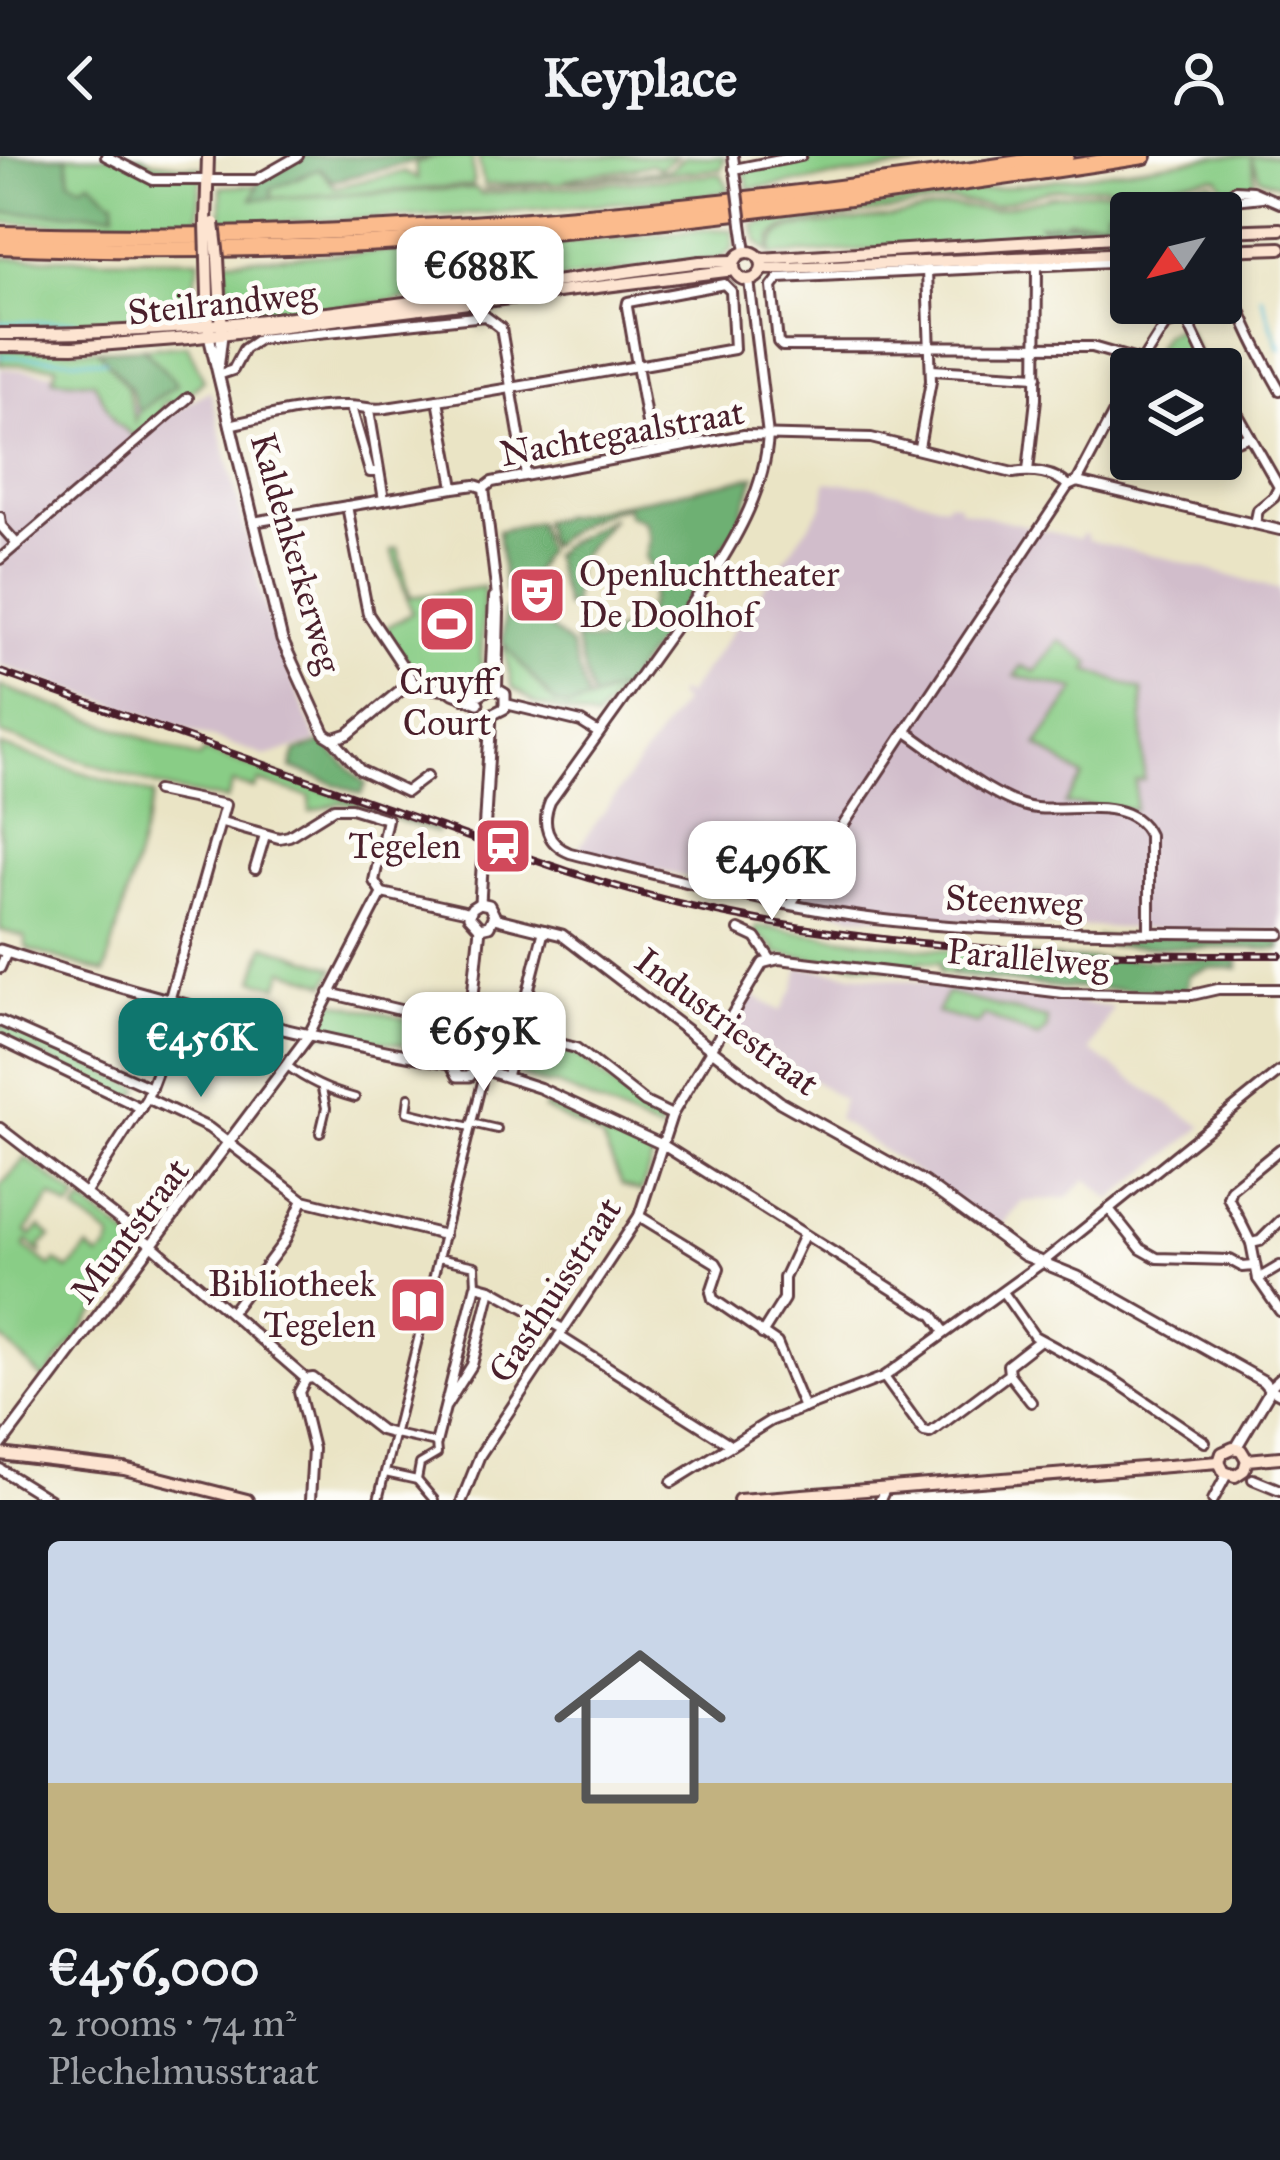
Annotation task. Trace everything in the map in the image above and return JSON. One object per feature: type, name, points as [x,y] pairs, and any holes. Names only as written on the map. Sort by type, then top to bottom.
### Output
[{"type":"highway","points":[[0,234],[253,235],[495,224],[773,198],[1066,156]]},
{"type":"highway","points":[[0,246],[254,247],[445,240],[775,210],[1144,156]]},
{"type":"main road","name":"Kaldenkerkerweg","points":[[210,156],[216,331]]},
{"type":"main road","points":[[1242,231],[1280,230]]},
{"type":"main road","points":[[1110,238],[761,264],[749,280],[740,278],[734,266],[746,252],[761,264],[1110,257]]},
{"type":"main road","points":[[1242,249],[1280,248]]},
{"type":"main road","name":"Steilrandweg","points":[[0,346],[73,346],[216,331],[700,262],[734,266]]},
{"type":"main road","name":"Steilrandweg","points":[[0,334],[216,331]]},
{"type":"main road","points":[[1220,1462],[1224,1451],[1236,1448],[1247,1460]]},
{"type":"main road","points":[[0,1450],[124,1468],[247,1500]]},
{"type":"main road","points":[[1247,1460],[1280,1457]]},
{"type":"main road","points":[[1220,1462],[1227,1474],[1242,1473],[1247,1460]]},
{"type":"main road","points":[[739,1500],[883,1494],[1220,1462]]},
{"type":"street","points":[[106,156],[153,180],[256,179],[298,156]]},
{"type":"street","points":[[733,156],[746,252]]},
{"type":"street","points":[[734,169],[801,156]]},
{"type":"street","points":[[1233,192],[1280,203]]},
{"type":"street","points":[[1110,259],[773,280],[782,346],[1038,345],[1092,347],[1110,354]]},
{"type":"street","points":[[1028,471],[1037,376],[1036,266]]},
{"type":"street","points":[[919,447],[932,370],[927,271]]},
{"type":"street","points":[[506,704],[581,722],[597,732],[732,544],[767,458],[749,280]]},
{"type":"street","points":[[228,425],[351,406],[369,410],[438,400],[637,365],[737,346],[731,291],[724,284],[631,300],[627,307],[637,365],[652,452]]},
{"type":"street","points":[[217,376],[233,370],[244,349],[259,339],[484,316],[501,328],[526,475]]},
{"type":"street","points":[[1242,317],[1280,390]]},
{"type":"street","points":[[1149,348],[1168,324]]},
{"type":"street","name":"Kaldenkerkerweg","points":[[216,331],[217,376],[282,640],[325,734],[333,739]]},
{"type":"street","points":[[932,370],[1037,376]]},
{"type":"street","points":[[0,559],[188,398]]},
{"type":"street","points":[[438,400],[454,488]]},
{"type":"street","points":[[351,406],[370,472],[379,472]]},
{"type":"street","points":[[369,410],[384,500]]},
{"type":"street","points":[[791,904],[1110,420]]},
{"type":"street","points":[[1242,422],[1279,487],[1258,510],[1255,524]]},
{"type":"street","name":"Nachtegaalstraat","points":[[253,522],[454,488],[484,488],[526,475],[744,435],[768,435],[871,438],[1280,530]]},
{"type":"street","points":[[1242,439],[1250,436]]},
{"type":"street","points":[[469,912],[479,903],[491,715],[486,693],[500,613],[484,488]]},
{"type":"street","points":[[347,506],[368,614],[411,672],[414,683]]},
{"type":"street","points":[[0,517],[1,526],[16,544]]},
{"type":"street","points":[[427,776],[406,792],[360,770],[333,739],[348,734],[414,683],[505,694],[501,712],[491,715]]},
{"type":"street","points":[[905,731],[1022,806],[1121,810],[1142,822],[1149,835],[1149,932]]},
{"type":"street","name":"Steenweg","points":[[597,732],[545,814],[555,844],[570,853],[877,919],[974,928],[1280,934]]},
{"type":"street","points":[[157,791],[225,805],[169,1002]]},
{"type":"street","name":"Muntstraat","points":[[0,1450],[307,1038],[382,893],[374,881],[387,819],[334,808],[289,836],[265,835]]},
{"type":"street","points":[[222,822],[265,835],[255,869]]},
{"type":"street","points":[[382,893],[469,912]]},
{"type":"street","points":[[466,1053],[480,928],[494,918],[491,907],[479,903]]},
{"type":"street","points":[[469,912],[472,923],[480,928]]},
{"type":"street","name":"Industriestraat","points":[[494,918],[544,928],[580,946],[780,1102],[924,1183],[1004,1243],[1078,1277],[1269,1388]]},
{"type":"street","points":[[507,1075],[544,928]]},
{"type":"street","points":[[709,1049],[756,969],[771,960],[756,938],[739,930]]},
{"type":"street","points":[[0,968],[3,951],[182,1006],[307,1038],[452,1064]]},
{"type":"street","name":"Parallelweg","points":[[771,960],[1063,992],[1192,995],[1218,988],[1280,989]]},
{"type":"street","points":[[329,993],[472,1028]]},
{"type":"street","points":[[86,1194],[141,1108],[182,1006]]},
{"type":"street","points":[[0,1021],[151,1088]]},
{"type":"street","points":[[518,1034],[576,1048],[645,1102],[672,1115]]},
{"type":"street","points":[[0,1040],[141,1108]]},
{"type":"street","name":"Gasthuisstraat","points":[[466,1497],[479,1455],[639,1216],[672,1115],[709,1049]]},
{"type":"street","points":[[481,1068],[461,1077],[454,1074],[452,1064],[458,1054],[466,1053],[481,1068],[507,1075],[662,1145],[934,1315],[945,1332]]},
{"type":"street","points":[[286,1065],[309,1076],[322,1089],[355,1098]]},
{"type":"street","points":[[378,1500],[481,1068]]},
{"type":"street","points":[[672,1482],[770,1420],[884,1377],[1003,1292],[1279,1074]]},
{"type":"street","points":[[320,1133],[326,1108],[322,1089]]},
{"type":"street","points":[[409,1097],[406,1112],[497,1130]]},
{"type":"street","points":[[146,1098],[209,1128],[302,1200],[444,1235]]},
{"type":"street","points":[[0,1128],[153,1246],[306,1379],[313,1378],[380,1430],[436,1443]]},
{"type":"street","points":[[1280,1149],[1228,1197],[1251,1243],[1258,1279],[1280,1311]]},
{"type":"street","points":[[231,1312],[284,1242],[302,1200]]},
{"type":"street","points":[[1109,1210],[1141,1250],[1157,1258],[1230,1260],[1243,1267],[1254,1266]]},
{"type":"street","points":[[639,1216],[716,1263],[713,1299],[784,1354],[804,1408]]},
{"type":"street","points":[[1251,1243],[1280,1221]]},
{"type":"street","points":[[762,1334],[784,1299],[784,1278],[804,1235]]},
{"type":"street","points":[[417,1480],[420,1463],[436,1454],[476,1285],[475,1266],[438,1258]]},
{"type":"street","points":[[1258,1279],[1280,1266]]},
{"type":"street","points":[[476,1285],[491,1289],[731,1445]]},
{"type":"street","points":[[446,1406],[472,1365],[491,1289]]},
{"type":"street","points":[[1003,1292],[1040,1340],[1111,1378],[1205,1442]]},
{"type":"street","points":[[1031,1402],[1008,1365],[1040,1340]]},
{"type":"street","points":[[884,1377],[927,1433],[1010,1374]]},
{"type":"street","points":[[1236,1448],[1269,1388],[1280,1378]]},
{"type":"street","points":[[306,1379],[299,1392],[313,1449],[310,1500]]},
{"type":"street","points":[[1269,1388],[1280,1394]]},
{"type":"street","points":[[0,1469],[46,1497]]},
{"type":"street","points":[[386,1472],[417,1480],[434,1500]]},
{"type":"street","points":[[1213,1500],[1227,1474]]},
{"type":"street","points":[[1253,1479],[1280,1490]]},
{"type":"shaded area","points":[[0,368],[115,379],[141,415],[159,421],[210,390],[268,617],[317,742],[265,756],[0,665]]},
{"type":"shaded area","points":[[826,482],[874,486],[945,505],[947,501],[959,504],[959,509],[1079,539],[1087,535],[1087,540],[1280,590],[1280,931],[855,916],[576,851],[682,702],[676,697],[679,692],[686,696],[823,505]]},
{"type":"shaded area","points":[[799,967],[1113,1007],[1090,1051],[1203,1127],[1111,1200],[1087,1179],[1067,1198],[1022,1202],[996,1232],[837,1119],[843,1100],[732,1026],[751,994],[781,1011]]},
{"type":"green space","points":[[0,156],[142,156],[153,162],[201,167],[198,223],[0,223]]},
{"type":"green space","points":[[0,156],[67,156],[70,180],[81,186],[93,183],[114,200],[115,213],[0,213]]},
{"type":"green space","points":[[305,156],[436,156],[333,181],[319,169],[271,189],[272,198],[252,199],[259,181]]},
{"type":"green space","points":[[436,156],[472,156],[471,186],[274,198],[475,188],[481,194],[721,174],[730,190],[705,196],[485,213],[221,222],[221,187],[255,185],[255,191],[272,197],[270,189],[319,168],[335,187],[403,172],[417,179],[415,164]]},
{"type":"green space","points":[[478,156],[678,156],[660,168],[651,164],[564,181],[669,170],[686,156],[725,157],[721,169],[482,190],[551,182],[484,185]]},
{"type":"green space","points":[[817,156],[984,156],[749,189],[744,170]]},
{"type":"green space","points":[[1218,156],[1280,156],[1280,185],[1260,178],[1251,158],[1252,186],[1225,188],[1211,177],[1119,191],[1106,186],[1050,190],[993,206],[952,201],[786,226],[772,237],[769,252],[758,242],[753,224]]},
{"type":"green space","points":[[1212,182],[1221,190],[1210,192],[1145,192]]},
{"type":"green space","points":[[1106,190],[1110,210],[1106,219],[1067,220],[1052,240],[772,255],[776,238],[791,228],[953,206],[993,210],[1051,196]]},
{"type":"green space","points":[[1107,210],[1110,236],[1052,240],[1039,225],[1105,219]]},
{"type":"green space","points":[[733,230],[733,248],[721,259],[245,319],[226,279],[225,260],[612,239]]},
{"type":"green space","points":[[0,258],[199,259],[185,323],[100,330],[0,329]]},
{"type":"green space","points":[[1182,326],[1195,348],[1156,348],[1164,334]]},
{"type":"green space","points":[[187,345],[204,380],[174,405],[168,401],[162,406],[165,413],[135,437],[115,422],[94,382],[53,379],[57,366],[0,364],[0,348],[98,350],[127,387],[135,422],[138,412],[177,384],[143,348]]},
{"type":"green space","points":[[143,348],[177,384],[138,412],[131,389],[98,350]]},
{"type":"green space","points":[[755,476],[737,527],[672,622],[622,689],[592,699],[575,639],[601,642],[619,630],[633,632],[642,627],[654,583],[645,557],[649,537],[644,521],[628,515],[627,507],[586,521],[549,547],[542,521]]},
{"type":"green space","points":[[613,517],[575,563],[573,605],[566,607],[552,556]]},
{"type":"green space","points":[[537,522],[545,550],[526,588],[505,590],[498,531]]},
{"type":"green space","points":[[398,548],[410,597],[484,587],[481,669],[474,679],[450,683],[418,677],[384,629],[412,613],[391,550]]},
{"type":"green space","points":[[523,604],[571,646],[588,701],[569,707],[555,703],[503,643],[504,611]]},
{"type":"green space","points":[[1059,640],[1091,663],[1087,670],[1142,690],[1144,780],[1136,781],[1135,810],[1065,804],[1083,777],[1037,745],[1076,689],[1015,676],[1021,666],[1035,672]]},
{"type":"green space","points":[[503,643],[548,696],[575,706],[622,689],[595,720],[536,704],[512,687]]},
{"type":"green space","points":[[0,686],[199,758],[204,751],[437,829],[436,833],[340,803],[310,812],[310,797],[259,781],[255,789],[233,783],[227,800],[171,790],[0,734]]},
{"type":"green space","points":[[323,743],[366,784],[361,794],[291,768],[296,751]]},
{"type":"green space","points":[[0,746],[154,795],[105,973],[27,949],[24,937],[0,930]]},
{"type":"green space","points":[[756,926],[919,948],[1073,959],[1044,965],[982,960],[953,970],[952,975],[940,973],[940,963],[919,961],[918,972],[773,953],[775,948],[755,933]]},
{"type":"green space","points":[[1097,937],[1280,937],[1280,949],[1096,946]]},
{"type":"green space","points":[[265,945],[335,968],[327,984],[284,970],[278,987],[254,980]]},
{"type":"green space","points":[[968,959],[1037,964],[1073,959],[1238,960],[1238,968],[1209,968],[1189,975],[1186,991],[1063,988],[952,975]]},
{"type":"green space","points":[[947,993],[1047,1019],[1047,1029],[1038,1038],[985,1015],[978,1024],[937,1013]]},
{"type":"green space","points":[[331,1001],[461,1032],[456,1045],[440,1050],[316,1032]]},
{"type":"green space","points":[[0,1024],[141,1089],[131,1101],[0,1035]]},
{"type":"green space","points":[[524,1040],[576,1054],[641,1109],[661,1119],[660,1132],[516,1071]]},
{"type":"green space","points":[[546,1104],[653,1156],[641,1192],[622,1185],[602,1139],[544,1109]]},
{"type":"green space","points":[[26,1158],[78,1198],[70,1209],[52,1196],[26,1232],[32,1236],[40,1227],[51,1237],[41,1245],[41,1253],[27,1241],[25,1247],[51,1267],[56,1261],[68,1270],[88,1248],[99,1257],[112,1238],[76,1212],[83,1202],[141,1246],[142,1252],[44,1380],[0,1336],[0,1186]]},
{"type":"waterway","points":[[1261,296],[1280,349]]},
{"type":"waterway","points":[[0,323],[75,321]]},
{"type":"waterway","points":[[0,356],[106,361]]},
{"type":"railway","points":[[0,672],[538,861],[691,906],[910,942],[1132,954],[1280,955]]},
{"type":"place","name":"Openluchttheater De Doolhof","points":[[537,595]]},
{"type":"place","name":"Cruyff Court","points":[[447,624]]},
{"type":"place","name":"Tegelen","points":[[503,846]]},
{"type":"place","name":"Bibliotheek Tegelen","points":[[418,1305]]}]
